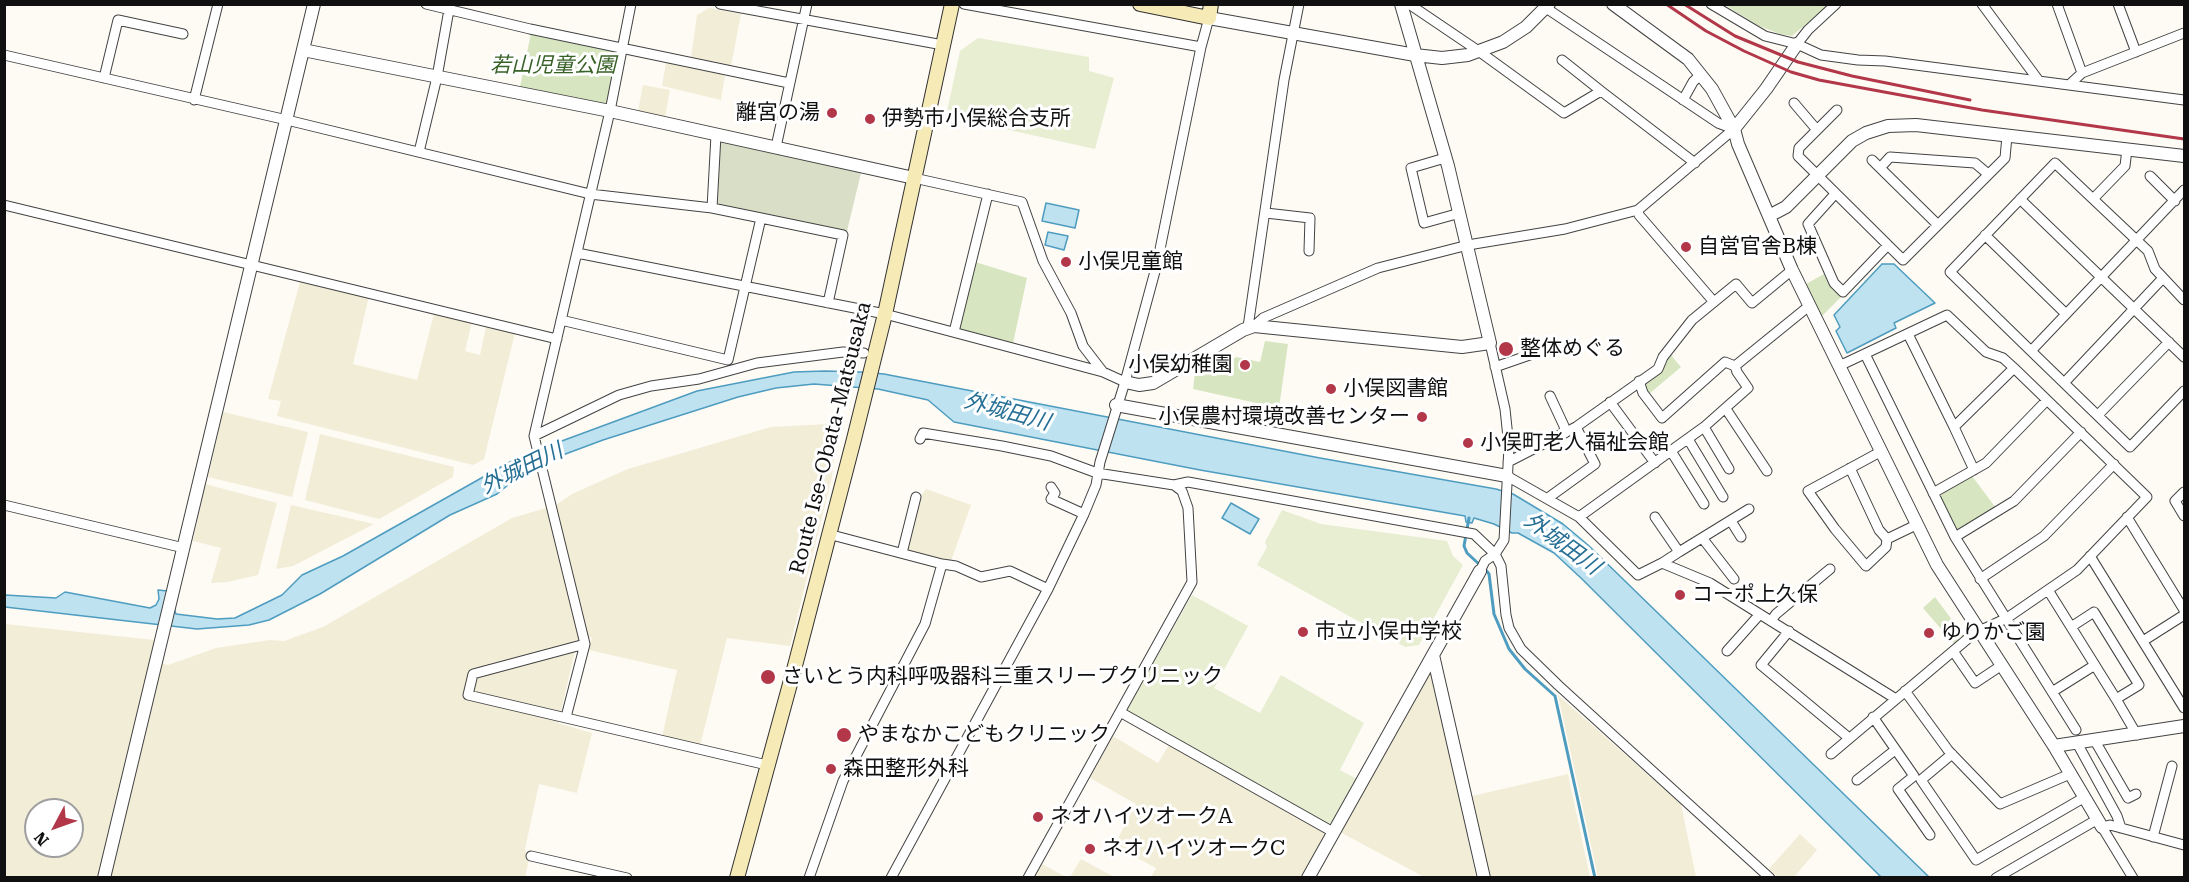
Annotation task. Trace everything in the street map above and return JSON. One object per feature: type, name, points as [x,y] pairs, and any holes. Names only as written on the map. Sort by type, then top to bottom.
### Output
[{"type":"main road","name":"Route Ise-Obata-Matsusaka","points":[[737,878],[859,421],[869,353],[885,314],[952,4]]},
{"type":"main road","points":[[1140,4],[1210,11]]},
{"type":"street","points":[[194,100],[218,4]]},
{"type":"street","points":[[104,878],[314,4]]},
{"type":"street","points":[[426,4],[623,49],[789,83]]},
{"type":"street","points":[[566,717],[585,644],[534,437],[610,111],[631,4]]},
{"type":"street","points":[[720,4],[943,45]]},
{"type":"street","points":[[776,147],[807,4]]},
{"type":"street","points":[[964,4],[1200,47]]},
{"type":"street","points":[[1251,326],[1292,32],[1299,4]]},
{"type":"street","points":[[1308,878],[1482,567],[1495,554],[1504,540],[1509,429],[1468,244],[1401,4]]},
{"type":"street","points":[[1409,4],[1564,113],[1601,91]]},
{"type":"street","points":[[1613,4],[1688,59],[1712,89],[1734,129],[1809,306],[1937,565],[2054,746],[2133,878]]},
{"type":"street","points":[[1711,4],[1765,36],[1797,44],[1821,55],[1885,61],[2184,100]]},
{"type":"street","points":[[577,254],[885,314],[1103,372],[1125,382],[1144,386],[1162,379],[1263,318],[1378,268],[1468,244],[1564,229],[1638,210],[1734,129],[1808,30],[1836,4]]},
{"type":"street","points":[[1982,4],[2039,81]]},
{"type":"street","points":[[2057,4],[2082,72]]},
{"type":"street","points":[[2118,4],[2136,52]]},
{"type":"street","points":[[891,878],[1048,589],[1103,473],[1100,462],[1125,382],[1157,264],[1200,47],[1210,11],[1292,32],[1442,58],[1480,52],[1520,32],[1548,6],[1683,100],[1718,123],[1734,129]]},
{"type":"street","points":[[419,152],[437,77],[450,8]]},
{"type":"street","points":[[104,78],[118,20],[183,34]]},
{"type":"street","points":[[2070,84],[2082,72],[2184,33]]},
{"type":"street","points":[[303,50],[610,111],[1022,202],[1043,261],[1071,313],[1083,346],[1103,372]]},
{"type":"street","points":[[4,55],[287,120],[591,194],[712,208],[843,235],[828,303]]},
{"type":"street","points":[[1562,60],[1695,163]]},
{"type":"street","points":[[1683,100],[1693,82],[1701,74]]},
{"type":"street","points":[[1794,103],[1816,130]]},
{"type":"street","points":[[1837,110],[1799,148],[1798,156],[1903,260],[2005,158],[2007,136]]},
{"type":"street","points":[[1769,216],[1786,207],[1816,175],[1860,135],[1888,126],[1916,125],[2184,156]]},
{"type":"street","points":[[712,208],[716,135]]},
{"type":"street","points":[[2093,199],[2125,166],[2127,149]]},
{"type":"street","points":[[1880,168],[1890,157],[1975,163],[1988,174]]},
{"type":"street","points":[[1445,158],[1411,168],[1424,223],[1460,213]]},
{"type":"street","points":[[1872,160],[1938,225]]},
{"type":"street","points":[[2184,300],[2155,269],[2148,251],[2055,163],[1950,272],[2130,447],[2184,391]]},
{"type":"street","points":[[2150,176],[2175,201]]},
{"type":"street","points":[[2031,351],[2184,190]]},
{"type":"street","points":[[954,332],[988,194]]},
{"type":"street","points":[[1835,194],[1808,224],[1834,283],[1844,292],[1888,245]]},
{"type":"street","points":[[2020,199],[2184,357]]},
{"type":"street","points":[[4,204],[556,339]]},
{"type":"street","points":[[1638,210],[1639,215],[1714,302]]},
{"type":"street","points":[[1266,213],[1310,218],[1310,251]]},
{"type":"street","points":[[728,365],[761,218]]},
{"type":"street","points":[[1985,236],[2066,314]]},
{"type":"street","points":[[1508,462],[1576,427],[1658,369],[1663,357],[1692,321],[1736,284],[1752,303],[1792,270]]},
{"type":"street","points":[[2064,383],[2163,278]]},
{"type":"street","points":[[1735,366],[1809,306]]},
{"type":"street","points":[[1831,754],[1978,631],[2007,618],[2077,570],[2147,497],[2014,368],[2002,358],[1986,352],[1947,315],[1839,366]]},
{"type":"street","points":[[561,320],[728,365],[843,352],[869,353]]},
{"type":"street","points":[[1251,326],[1462,347],[1490,343]]},
{"type":"street","points":[[1908,334],[1974,470]]},
{"type":"street","points":[[2098,416],[2169,342]]},
{"type":"street","points":[[1495,367],[1544,350]]},
{"type":"street","points":[[1865,354],[1955,537],[2076,730]]},
{"type":"street","points":[[1579,517],[1704,428],[1748,388],[1735,366],[1725,362],[1662,418],[1643,393],[1639,381]]},
{"type":"street","points":[[534,437],[619,395],[651,386],[699,379],[728,365]]},
{"type":"street","points":[[1954,427],[2014,368]]},
{"type":"street","points":[[1550,396],[1565,433]]},
{"type":"street","points":[[1932,494],[1986,463],[2047,400]]},
{"type":"street","points":[[1610,402],[1655,463]]},
{"type":"street","points":[[1116,407],[1507,479],[1548,498],[1579,517],[1638,575],[1662,563],[1749,509]]},
{"type":"street","points":[[1726,409],[1767,471]]},
{"type":"street","points":[[1548,498],[1595,464],[1576,427]]},
{"type":"street","points":[[1704,428],[1729,469]]},
{"type":"street","points":[[1955,537],[2014,501],[2081,432]]},
{"type":"street","points":[[920,439],[923,433],[1012,448],[1051,456],[1103,473],[1174,485],[1188,482],[1474,534],[1495,554],[1501,566],[1503,598],[1509,628],[1525,653],[1770,878]]},
{"type":"street","points":[[1688,439],[1723,497]]},
{"type":"street","points":[[1671,451],[1704,504]]},
{"type":"street","points":[[1850,468],[1879,530],[1887,539],[1886,547],[1866,566],[1835,529],[1808,491],[1850,468],[1880,452]]},
{"type":"street","points":[[1980,579],[2044,536],[2114,464]]},
{"type":"street","points":[[1028,878],[1192,582],[1188,508],[1182,491],[1174,485]]},
{"type":"street","points":[[1051,487],[1054,493],[1051,499],[1084,514]]},
{"type":"street","points":[[2184,492],[2175,501],[2184,516]]},
{"type":"street","points":[[902,553],[916,497]]},
{"type":"street","points":[[4,505],[184,548]]},
{"type":"street","points":[[1655,517],[1679,552]]},
{"type":"street","points":[[2127,517],[2184,610]]},
{"type":"street","points":[[1731,521],[1741,537]]},
{"type":"street","points":[[1887,539],[1916,525]]},
{"type":"street","points":[[828,534],[956,566],[981,577],[1010,571],[1048,589]]},
{"type":"street","points":[[1702,539],[1734,579]]},
{"type":"street","points":[[2090,556],[2184,708]]},
{"type":"street","points":[[1662,563],[1710,583],[1896,699]]},
{"type":"street","points":[[809,878],[843,781],[925,624],[942,564]]},
{"type":"street","points":[[1772,621],[1776,614],[1830,569]]},
{"type":"street","points":[[2048,590],[2138,735]]},
{"type":"street","points":[[2175,594],[2184,590]]},
{"type":"street","points":[[2071,627],[2094,612],[2139,685],[2116,699]]},
{"type":"street","points":[[1727,651],[1760,614]]},
{"type":"street","points":[[2143,641],[2184,615]]},
{"type":"street","points":[[1789,632],[1761,665],[1849,738]]},
{"type":"street","points":[[585,644],[473,674],[468,695],[767,765]]},
{"type":"street","points":[[1953,651],[1976,683],[1996,669]]},
{"type":"street","points":[[1433,655],[1484,878]]},
{"type":"street","points":[[2052,692],[2095,665]]},
{"type":"street","points":[[1905,691],[1952,754],[2000,804],[2070,774]]},
{"type":"street","points":[[1120,712],[1333,832]]},
{"type":"street","points":[[1873,717],[1914,776],[1898,789],[1930,836]]},
{"type":"street","points":[[2054,746],[2138,735],[2184,726]]},
{"type":"street","points":[[2095,741],[2128,798],[2136,794]]},
{"type":"street","points":[[2077,743],[2117,816],[2121,828]]},
{"type":"street","points":[[1857,780],[1895,750]]},
{"type":"street","points":[[1952,754],[1921,780],[1976,860],[2085,797]]},
{"type":"street","points":[[2153,837],[2172,766]]},
{"type":"street","points":[[1996,878],[2100,823],[2184,845]]},
{"type":"street","points":[[531,856],[627,878]]},
{"type":"shaded area","points":[[709,8],[741,14],[731,66],[691,57],[697,15]]},
{"type":"shaded area","points":[[666,62],[725,75],[721,100],[662,86]]},
{"type":"shaded area","points":[[643,85],[670,90],[665,118],[638,111]]},
{"type":"shaded area","points":[[306,281],[369,296],[353,364],[417,380],[434,314],[472,322],[465,351],[480,355],[486,327],[515,333],[484,459],[473,465],[277,416],[281,401],[268,399],[300,282]]},
{"type":"shaded area","points":[[223,412],[308,432],[292,497],[208,477]]},
{"type":"shaded area","points":[[828,424],[834,461],[790,646],[727,638],[700,746],[662,737],[677,670],[589,650],[592,637],[577,643],[558,723],[592,733],[577,793],[539,784],[525,849],[529,860],[525,877],[5,878],[5,624],[154,640],[151,661],[168,665],[216,648],[270,640],[284,641],[323,627],[512,518],[556,505],[572,494],[628,469],[771,427]]},
{"type":"shaded area","points":[[320,434],[454,467],[453,477],[379,519],[305,500]]},
{"type":"shaded area","points":[[205,484],[277,503],[258,575],[228,582],[211,583],[221,548],[193,541]]},
{"type":"shaded area","points":[[926,489],[971,505],[951,561],[943,562],[905,551],[922,494]]},
{"type":"shaded area","points":[[291,505],[374,524],[293,566],[276,569]]},
{"type":"shaded area","points":[[1432,667],[1476,877],[1424,877],[1340,832]]},
{"type":"shaded area","points":[[1558,695],[1681,804],[1696,877],[1598,877]]},
{"type":"shaded area","points":[[1113,736],[1158,763],[1169,745],[1323,830],[1325,835],[1302,877],[1151,877],[1156,868],[1114,846],[1136,804],[1090,778]]},
{"type":"shaded area","points":[[1568,774],[1590,877],[1490,877],[1472,796]]},
{"type":"shaded area","points":[[1800,834],[1817,850],[1794,877],[1778,877],[1769,869]]},
{"type":"shaded area","points":[[1081,859],[1101,870],[1115,877],[1070,877]]},
{"type":"shaded area","points":[[1042,864],[1066,877],[1035,876]]},
{"type":"green space","points":[[1725,5],[1829,5],[1792,36],[1759,26]]},
{"type":"green space","name":"若山児童公園","points":[[531,33],[613,51],[616,54],[607,102],[604,104],[520,87]]},
{"type":"green space","points":[[978,38],[1089,57],[1089,71],[1114,78],[1095,149],[946,116],[960,51]]},
{"type":"green space","points":[[720,140],[862,169],[847,231],[716,204]]},
{"type":"green space","points":[[972,261],[1027,278],[1012,348],[954,332]]},
{"type":"green space","points":[[1824,274],[1829,285],[1841,297],[1821,317],[1806,284]]},
{"type":"green space","points":[[1265,341],[1288,344],[1279,408],[1193,389],[1195,373],[1223,356],[1228,362],[1236,357],[1260,362]]},
{"type":"green space","points":[[1670,354],[1681,367],[1649,394],[1645,390],[1646,382]]},
{"type":"green space","points":[[1972,476],[1996,508],[1959,530],[1954,528],[1939,498],[1943,493]]},
{"type":"green space","points":[[1282,510],[1321,524],[1447,541],[1453,556],[1463,565],[1419,645],[1405,647],[1257,565],[1267,547],[1265,542]]},
{"type":"green space","points":[[1192,595],[1248,626],[1214,688],[1260,713],[1281,675],[1364,723],[1340,770],[1357,779],[1332,822],[1328,824],[1126,712]]},
{"type":"green space","points":[[1935,597],[1964,636],[1954,644],[1923,608]]},
{"type":"water","points":[[1046,203],[1079,210],[1075,228],[1042,221]]},
{"type":"water","points":[[1048,232],[1068,236],[1064,250],[1045,245]]},
{"type":"water","points":[[1882,264],[1894,264],[1935,303],[1894,323],[1896,328],[1847,353],[1836,331],[1840,327],[1834,315]]},
{"type":"water","name":"外城田川","points":[[794,372],[884,374],[1513,494],[1563,524],[1588,545],[1929,877],[1881,877],[1582,579],[1554,553],[1518,533],[1512,533],[1474,518],[1472,523],[1466,522],[1465,516],[1200,470],[954,422],[928,400],[878,389],[814,384],[776,388],[738,397],[603,440],[544,462],[524,472],[497,494],[450,515],[320,594],[269,620],[249,625],[197,629],[5,607],[5,595],[56,598],[65,592],[150,608],[156,605],[159,599],[158,590],[168,591],[176,614],[217,619],[235,618],[282,595],[302,575],[343,556],[508,463],[532,452],[697,391]]},
{"type":"water","points":[[1231,503],[1259,519],[1250,534],[1222,518]]},
{"type":"waterway","points":[[1469,518],[1464,546],[1467,553],[1480,565]]},
{"type":"waterway","points":[[1485,569],[1489,574],[1494,614],[1509,649],[1525,669],[1555,696],[1595,878]]},
{"type":"railway","points":[[1666,4],[1706,31],[1744,51],[1791,72],[1819,80],[1982,110],[2184,139]]},
{"type":"railway","points":[[1684,4],[1735,36],[1798,62],[1852,76],[1970,100]]},
{"type":"place","name":"離宮の湯","points":[[832,113]]},
{"type":"place","name":"伊勢市小俣総合支所","points":[[870,119]]},
{"type":"place","name":"自営官舎B棟","points":[[1686,247]]},
{"type":"place","name":"小俣児童館","points":[[1066,262]]},
{"type":"place","name":"整体めぐる","points":[[1506,349]]},
{"type":"place","name":"小俣幼稚園","points":[[1245,365]]},
{"type":"place","name":"小俣図書館","points":[[1331,389]]},
{"type":"place","name":"小俣農村環境改善センター","points":[[1422,417]]},
{"type":"place","name":"小俣町老人福祉会館","points":[[1468,443]]},
{"type":"place","name":"コーポ上久保","points":[[1680,595]]},
{"type":"place","name":"市立小俣中学校","points":[[1303,632]]},
{"type":"place","name":"ゆりかご園","points":[[1929,633]]},
{"type":"place","name":"さいとう内科呼吸器科三重スリープクリニック","points":[[768,677]]},
{"type":"place","name":"やまなかこどもクリニック","points":[[844,735]]},
{"type":"place","name":"森田整形外科","points":[[831,769]]},
{"type":"place","name":"ネオハイツオークA","points":[[1038,817]]},
{"type":"place","name":"ネオハイツオークC","points":[[1090,849]]}]
